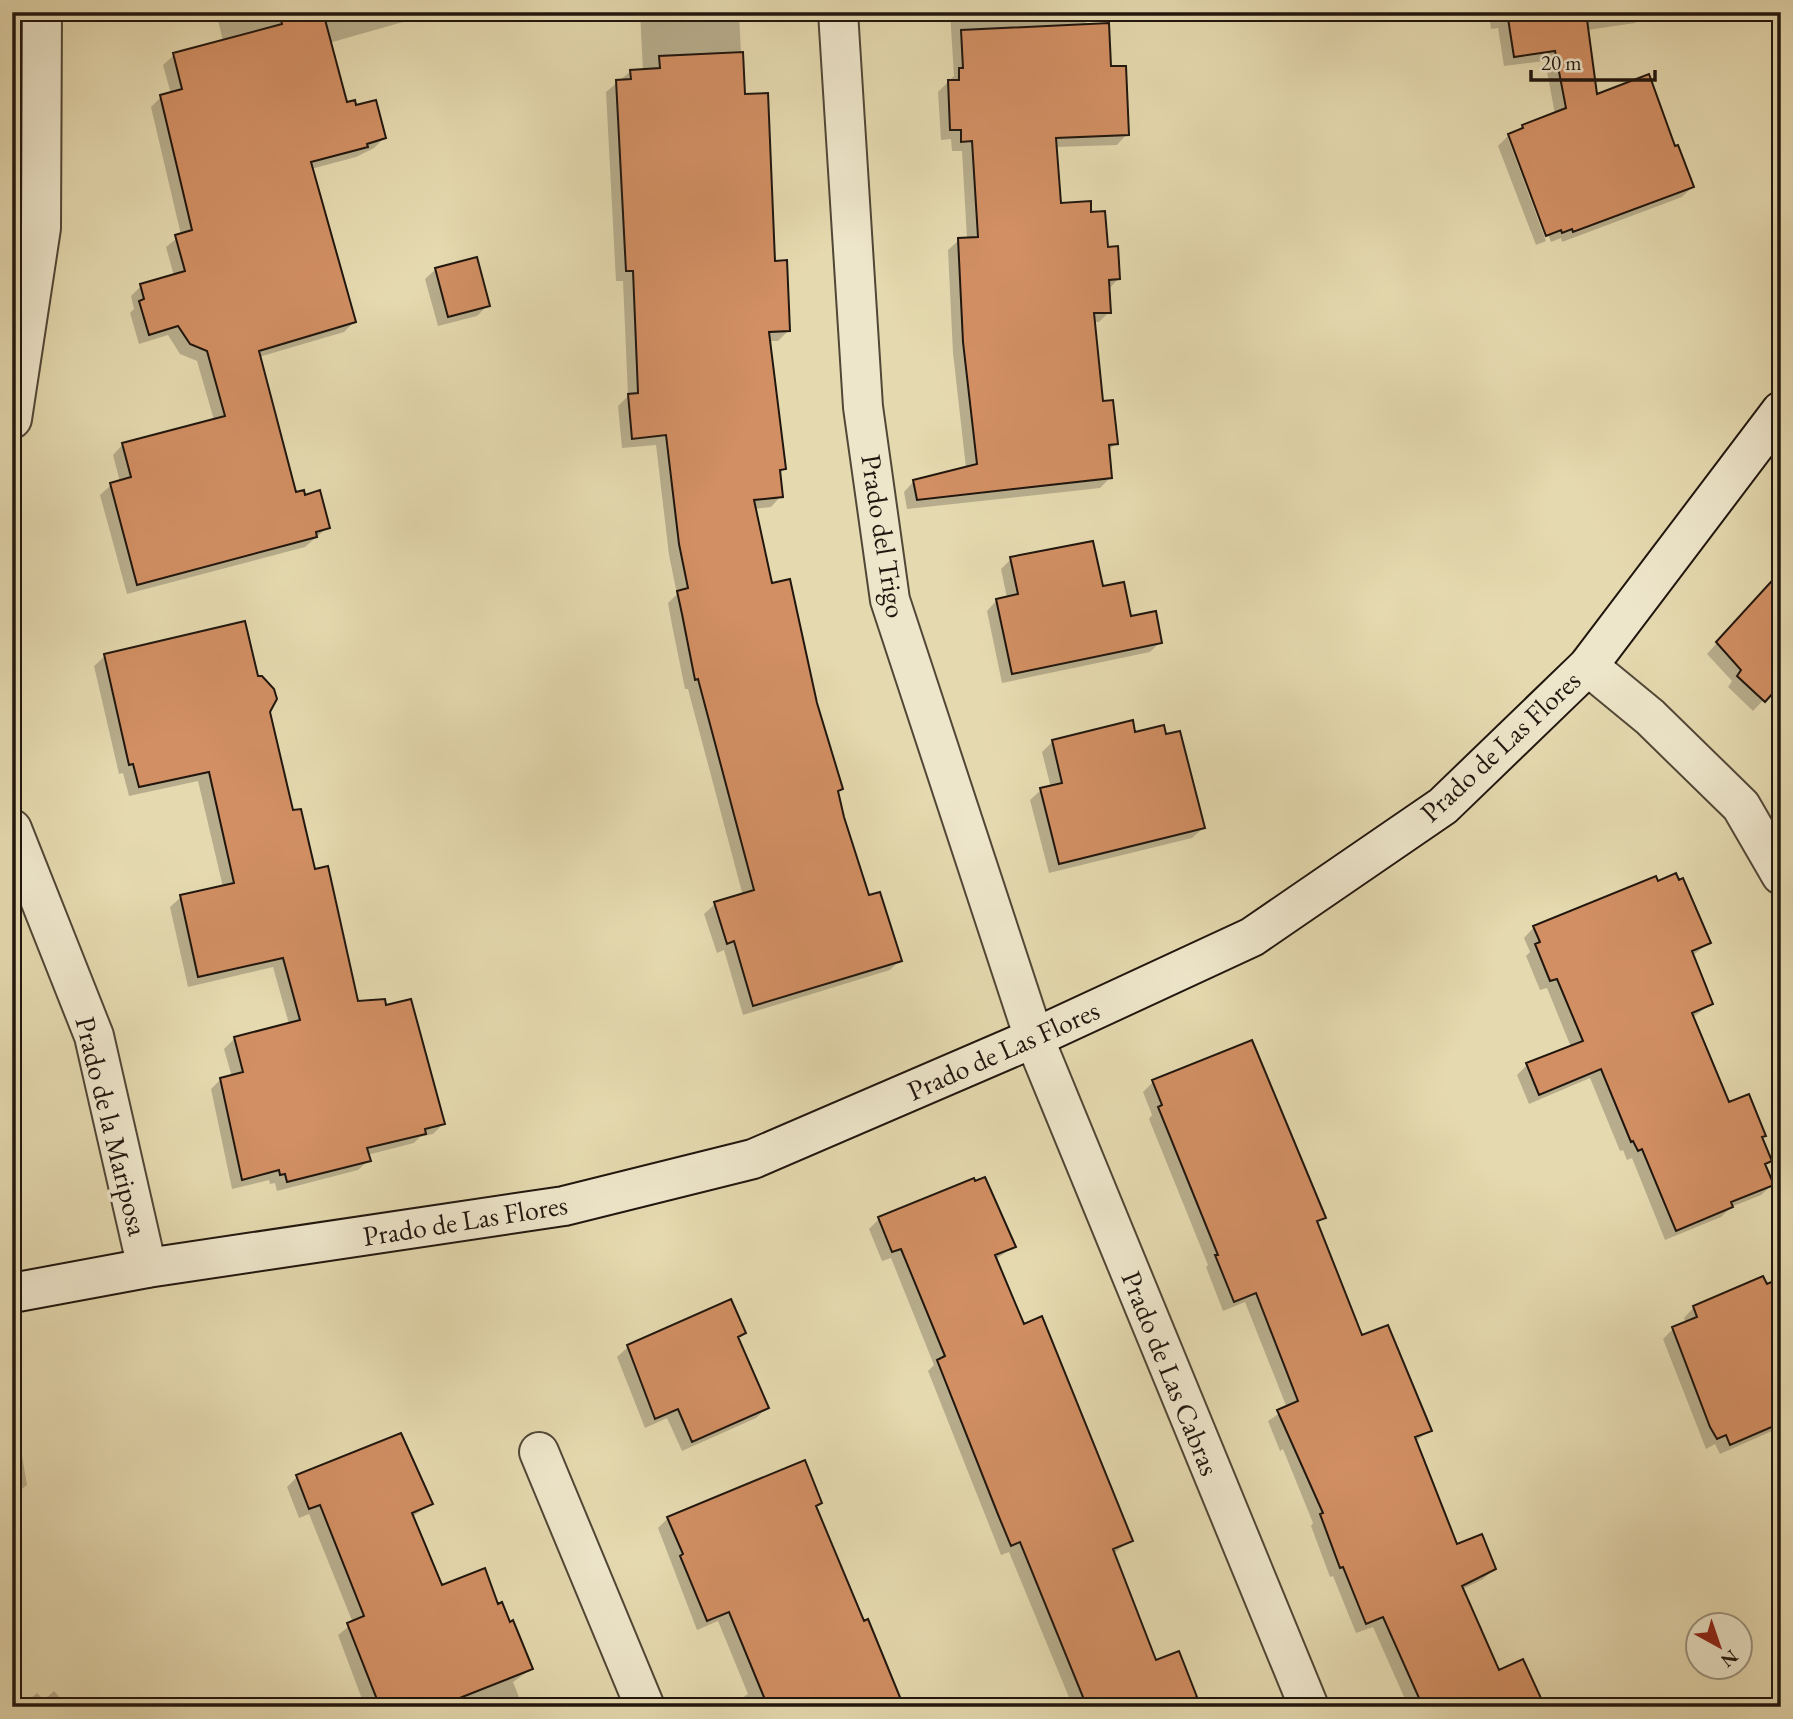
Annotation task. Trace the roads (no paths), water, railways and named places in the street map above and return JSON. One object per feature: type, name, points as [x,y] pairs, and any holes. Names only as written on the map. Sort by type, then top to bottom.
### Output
[{"type":"street","points":[[12,419],[41,228],[42,12]]},
{"type":"street","name":"Prado del Trigo","points":[[838,12],[863,407],[890,600],[1034,1038]]},
{"type":"street","name":"Prado de Las Flores","points":[[12,1293],[147,1268],[564,1206],[753,1159],[1034,1038],[1252,937],[1443,806],[1588,666],[1781,411]]},
{"type":"street","points":[[1588,666],[1650,717],[1741,806],[1781,875]]},
{"type":"street","name":"Prado de la Mariposa","points":[[12,829],[94,1036],[147,1268]]},
{"type":"street","name":"Prado de Las Cabras","points":[[1034,1038],[1309,1707]]},
{"type":"street","points":[[539,1452],[645,1707]]}]
